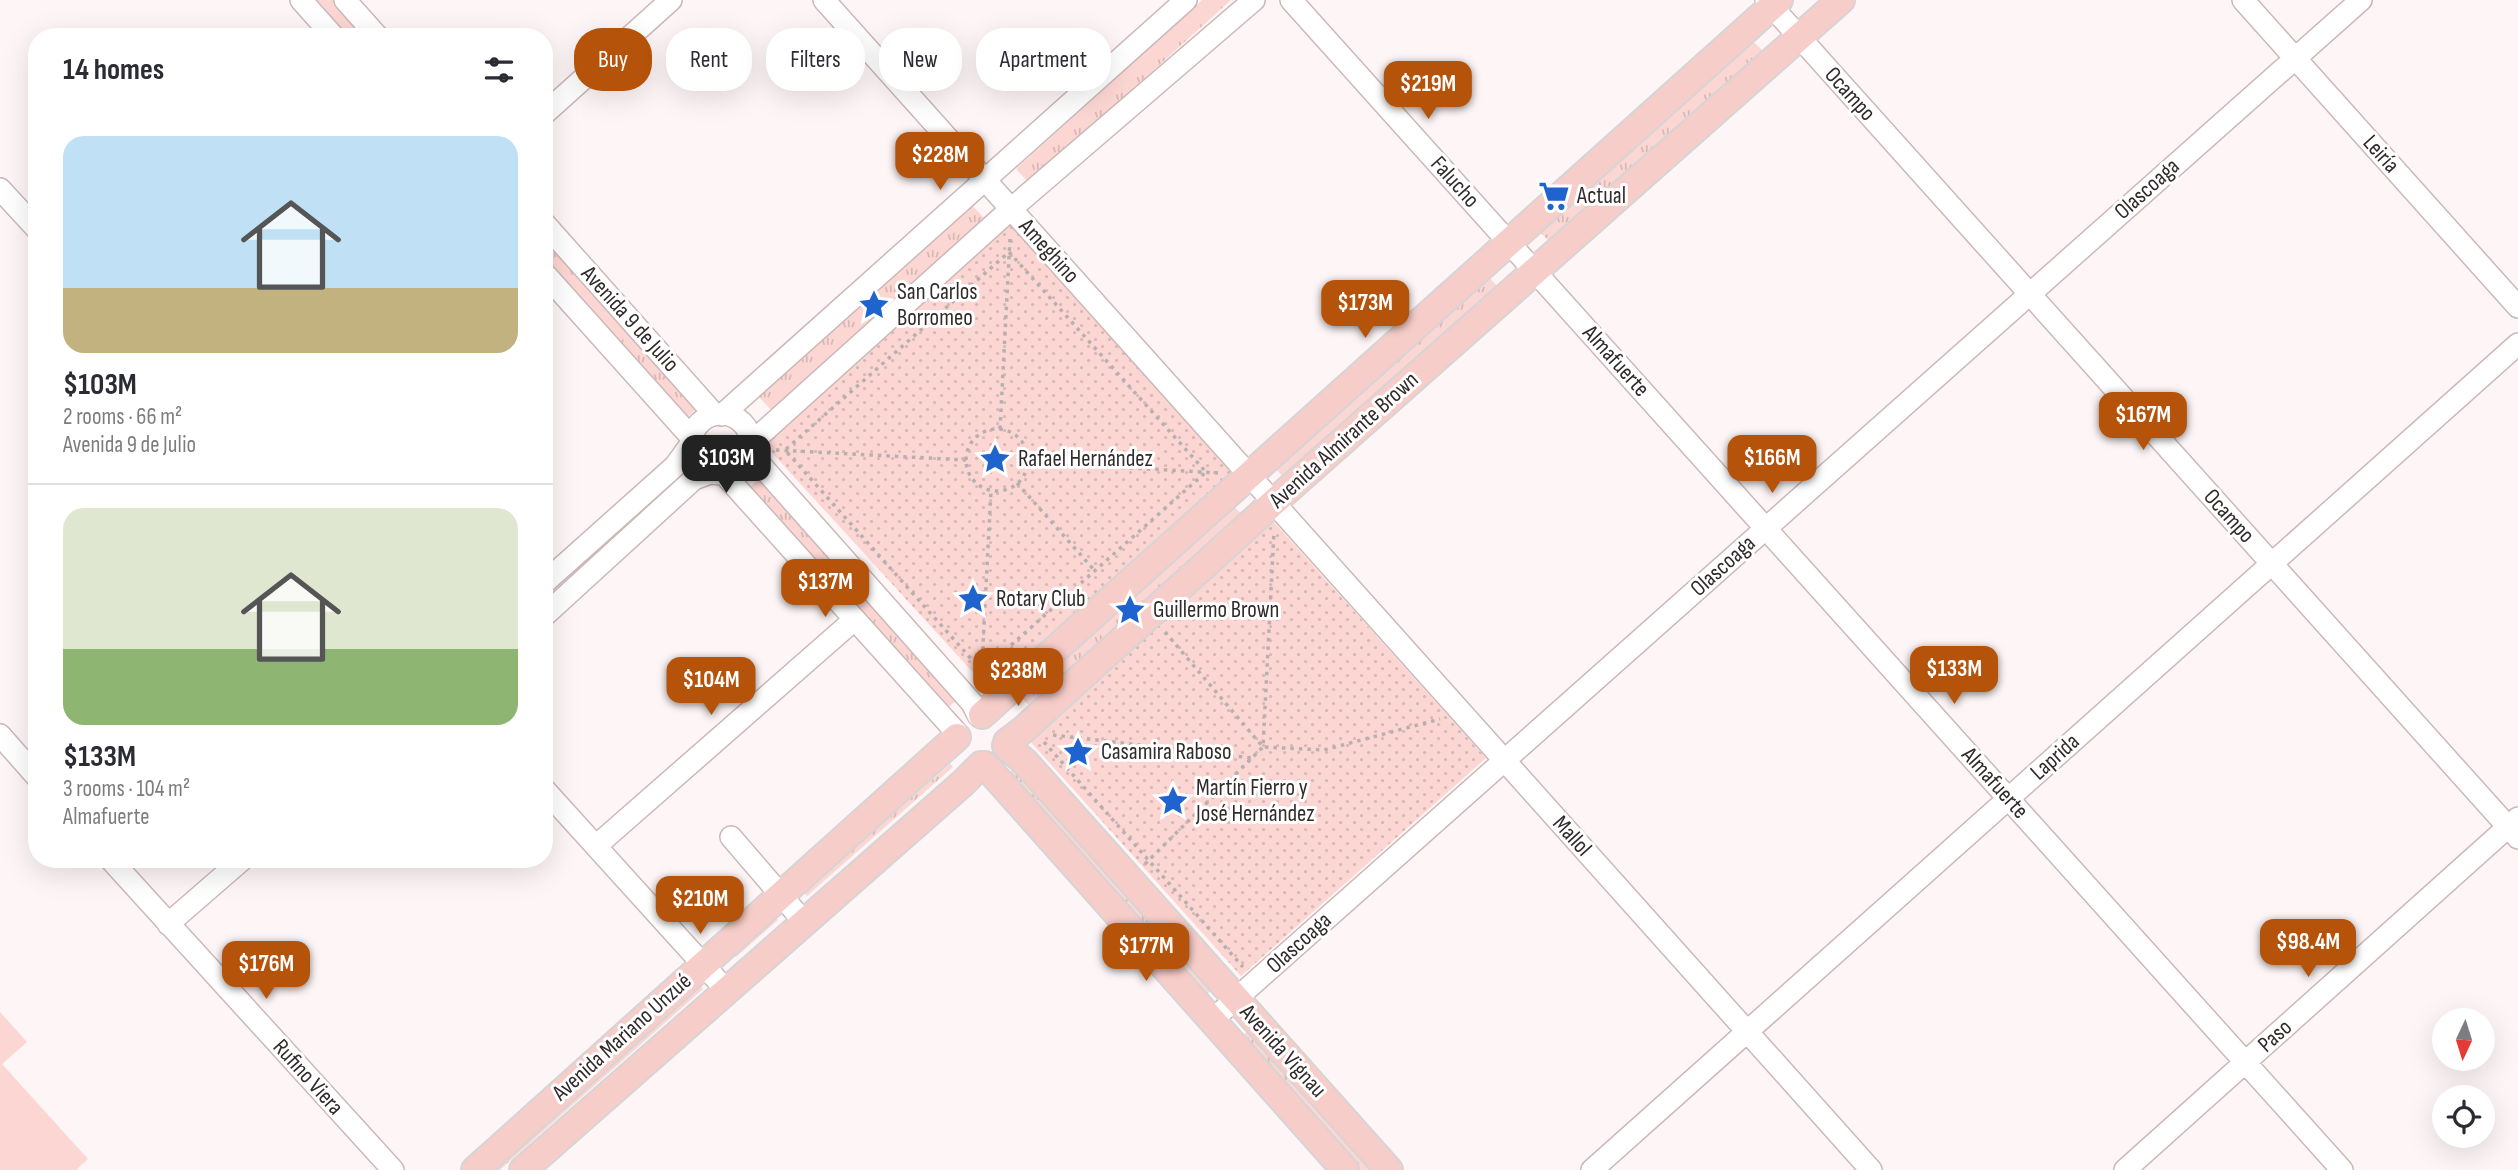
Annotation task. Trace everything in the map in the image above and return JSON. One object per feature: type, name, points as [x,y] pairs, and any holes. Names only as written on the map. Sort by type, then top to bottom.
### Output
[{"type":"main road","name":"Avenida Almirante Brown","points":[[1018,738],[1273,502],[1841,0]]},
{"type":"main road","name":"Avenida Almirante Brown","points":[[980,715],[1773,2]]},
{"type":"main road","points":[[980,715],[990,716],[1018,738],[1000,757],[983,765],[963,756],[958,749],[957,735],[967,720],[980,715]]},
{"type":"main road","name":"Avenida Mariano Unzué","points":[[475,1170],[957,735]]},
{"type":"main road","name":"Avenida Vignau","points":[[1018,738],[1025,762],[1130,879],[1246,990],[1389,1170]]},
{"type":"main road","name":"Avenida Vignau","points":[[983,765],[1345,1170]]},
{"type":"main road","name":"Avenida Mariano Unzué","points":[[523,1170],[983,765]]},
{"type":"street","points":[[301,0],[326,28]]},
{"type":"street","points":[[345,0],[370,28]]},
{"type":"street","points":[[553,106],[671,0]]},
{"type":"street","name":"Ameghino","points":[[824,0],[1273,502]]},
{"type":"street","points":[[553,575],[675,466],[702,421],[719,415],[1186,0]]},
{"type":"street","points":[[553,608],[694,479],[741,467],[751,448],[1011,209],[1254,0]]},
{"type":"street","name":"Falucho","points":[[1291,0],[1535,271]]},
{"type":"street","name":"Leiría","points":[[2243,0],[2518,307]]},
{"type":"street","name":"Olascoaga","points":[[1212,1021],[2361,0]]},
{"type":"street","name":"Ocampo","points":[[1773,2],[1800,37],[2272,564],[2515,828]]},
{"type":"street","points":[[0,188],[28,219]]},
{"type":"street","name":"Avenida 9 de Julio","points":[[553,233],[719,415]]},
{"type":"street","name":"Almafuerte","points":[[1535,271],[2342,1170]]},
{"type":"street","name":"Avenida 9 de Julio","points":[[553,283],[692,441]]},
{"type":"street","name":"Laprida","points":[[1592,1170],[2518,344]]},
{"type":"street","points":[[719,415],[738,419],[745,426],[751,448],[980,715]]},
{"type":"street","points":[[692,441],[694,457],[699,465],[718,473],[957,735]]},
{"type":"street","name":"Mallol","points":[[1273,502],[1871,1170]]},
{"type":"street","points":[[573,558],[588,575]]},
{"type":"street","points":[[596,846],[854,620]]},
{"type":"street","points":[[0,735],[28,767]]},
{"type":"street","points":[[553,799],[727,991]]},
{"type":"street","name":"Paso","points":[[2125,1170],[2515,828]]},
{"type":"street","points":[[731,837],[805,923]]},
{"type":"street","name":"Rufino Viera","points":[[118,868],[393,1170]]},
{"type":"street","points":[[168,924],[233,868]]},
{"type":"path","points":[[1000,429],[1011,209]]},
{"type":"path","points":[[785,450],[1009,252]]},
{"type":"path","points":[[1009,252],[1206,472]]},
{"type":"path","points":[[1000,429],[1018,436],[1024,444],[1028,462],[1017,484],[991,490],[973,480],[966,460],[968,450],[980,433],[1000,429]]},
{"type":"path","points":[[751,448],[966,460]]},
{"type":"path","points":[[785,450],[982,671]]},
{"type":"path","points":[[1028,462],[1249,475]]},
{"type":"path","points":[[982,671],[1206,472]]},
{"type":"path","points":[[1017,484],[1095,571]]},
{"type":"path","points":[[980,715],[991,490]]},
{"type":"path","points":[[1130,879],[1263,747],[1273,502]]},
{"type":"path","points":[[1151,614],[1263,747],[1324,750],[1462,713]]},
{"type":"path","points":[[1018,738],[1252,758]]},
{"type":"path","points":[[1018,738],[1149,861],[1246,990]]},
{"type":"green space","points":[[316,0],[337,0],[361,28],[340,28]]},
{"type":"green space","points":[[1202,0],[1231,0],[1029,183],[1016,169],[1102,91],[1111,91],[1111,83]]},
{"type":"green space","points":[[1752,40],[1766,54],[1554,246],[1540,232]]},
{"type":"green space","points":[[971,204],[984,218],[772,411],[759,397]]},
{"type":"green space","points":[[1006,218],[1237,474],[990,691],[764,444]]},
{"type":"green space","points":[[553,247],[696,409],[684,420],[553,271]]},
{"type":"green space","points":[[1485,273],[1498,287],[1286,480],[1272,465]]},
{"type":"green space","points":[[684,469],[687,473],[594,555],[591,551]]},
{"type":"green space","points":[[761,477],[957,700],[945,710],[749,488]]},
{"type":"green space","points":[[1231,503],[1244,517],[1032,709],[1019,695]]},
{"type":"green space","points":[[1274,522],[1486,758],[1241,976],[1029,740]]},
{"type":"green space","points":[[950,764],[953,767],[807,896],[804,893]]},
{"type":"green space","points":[[1019,764],[1215,987],[1204,997],[1007,774]]},
{"type":"green space","points":[[775,917],[778,920],[736,957],[733,954]]},
{"type":"green space","points":[[700,986],[703,989],[500,1170],[494,1170]]},
{"type":"green space","points":[[0,1012],[27,1042],[2,1064],[88,1159],[76,1170],[0,1170]]},
{"type":"green space","points":[[1252,1027],[1378,1170],[1357,1170],[1240,1038]]},
{"type":"place","name":"Actual","points":[[1554,196]]},
{"type":"place","name":"San Carlos Borromeo","points":[[874,305]]},
{"type":"place","name":"Rafael Hernández","points":[[995,459]]},
{"type":"place","name":"Rotary Club","points":[[973,599]]},
{"type":"place","name":"Guillermo Brown","points":[[1130,610]]},
{"type":"place","name":"Casamira Raboso","points":[[1078,752]]},
{"type":"place","name":"Martín Fierro y José Hernández","points":[[1173,801]]}]
